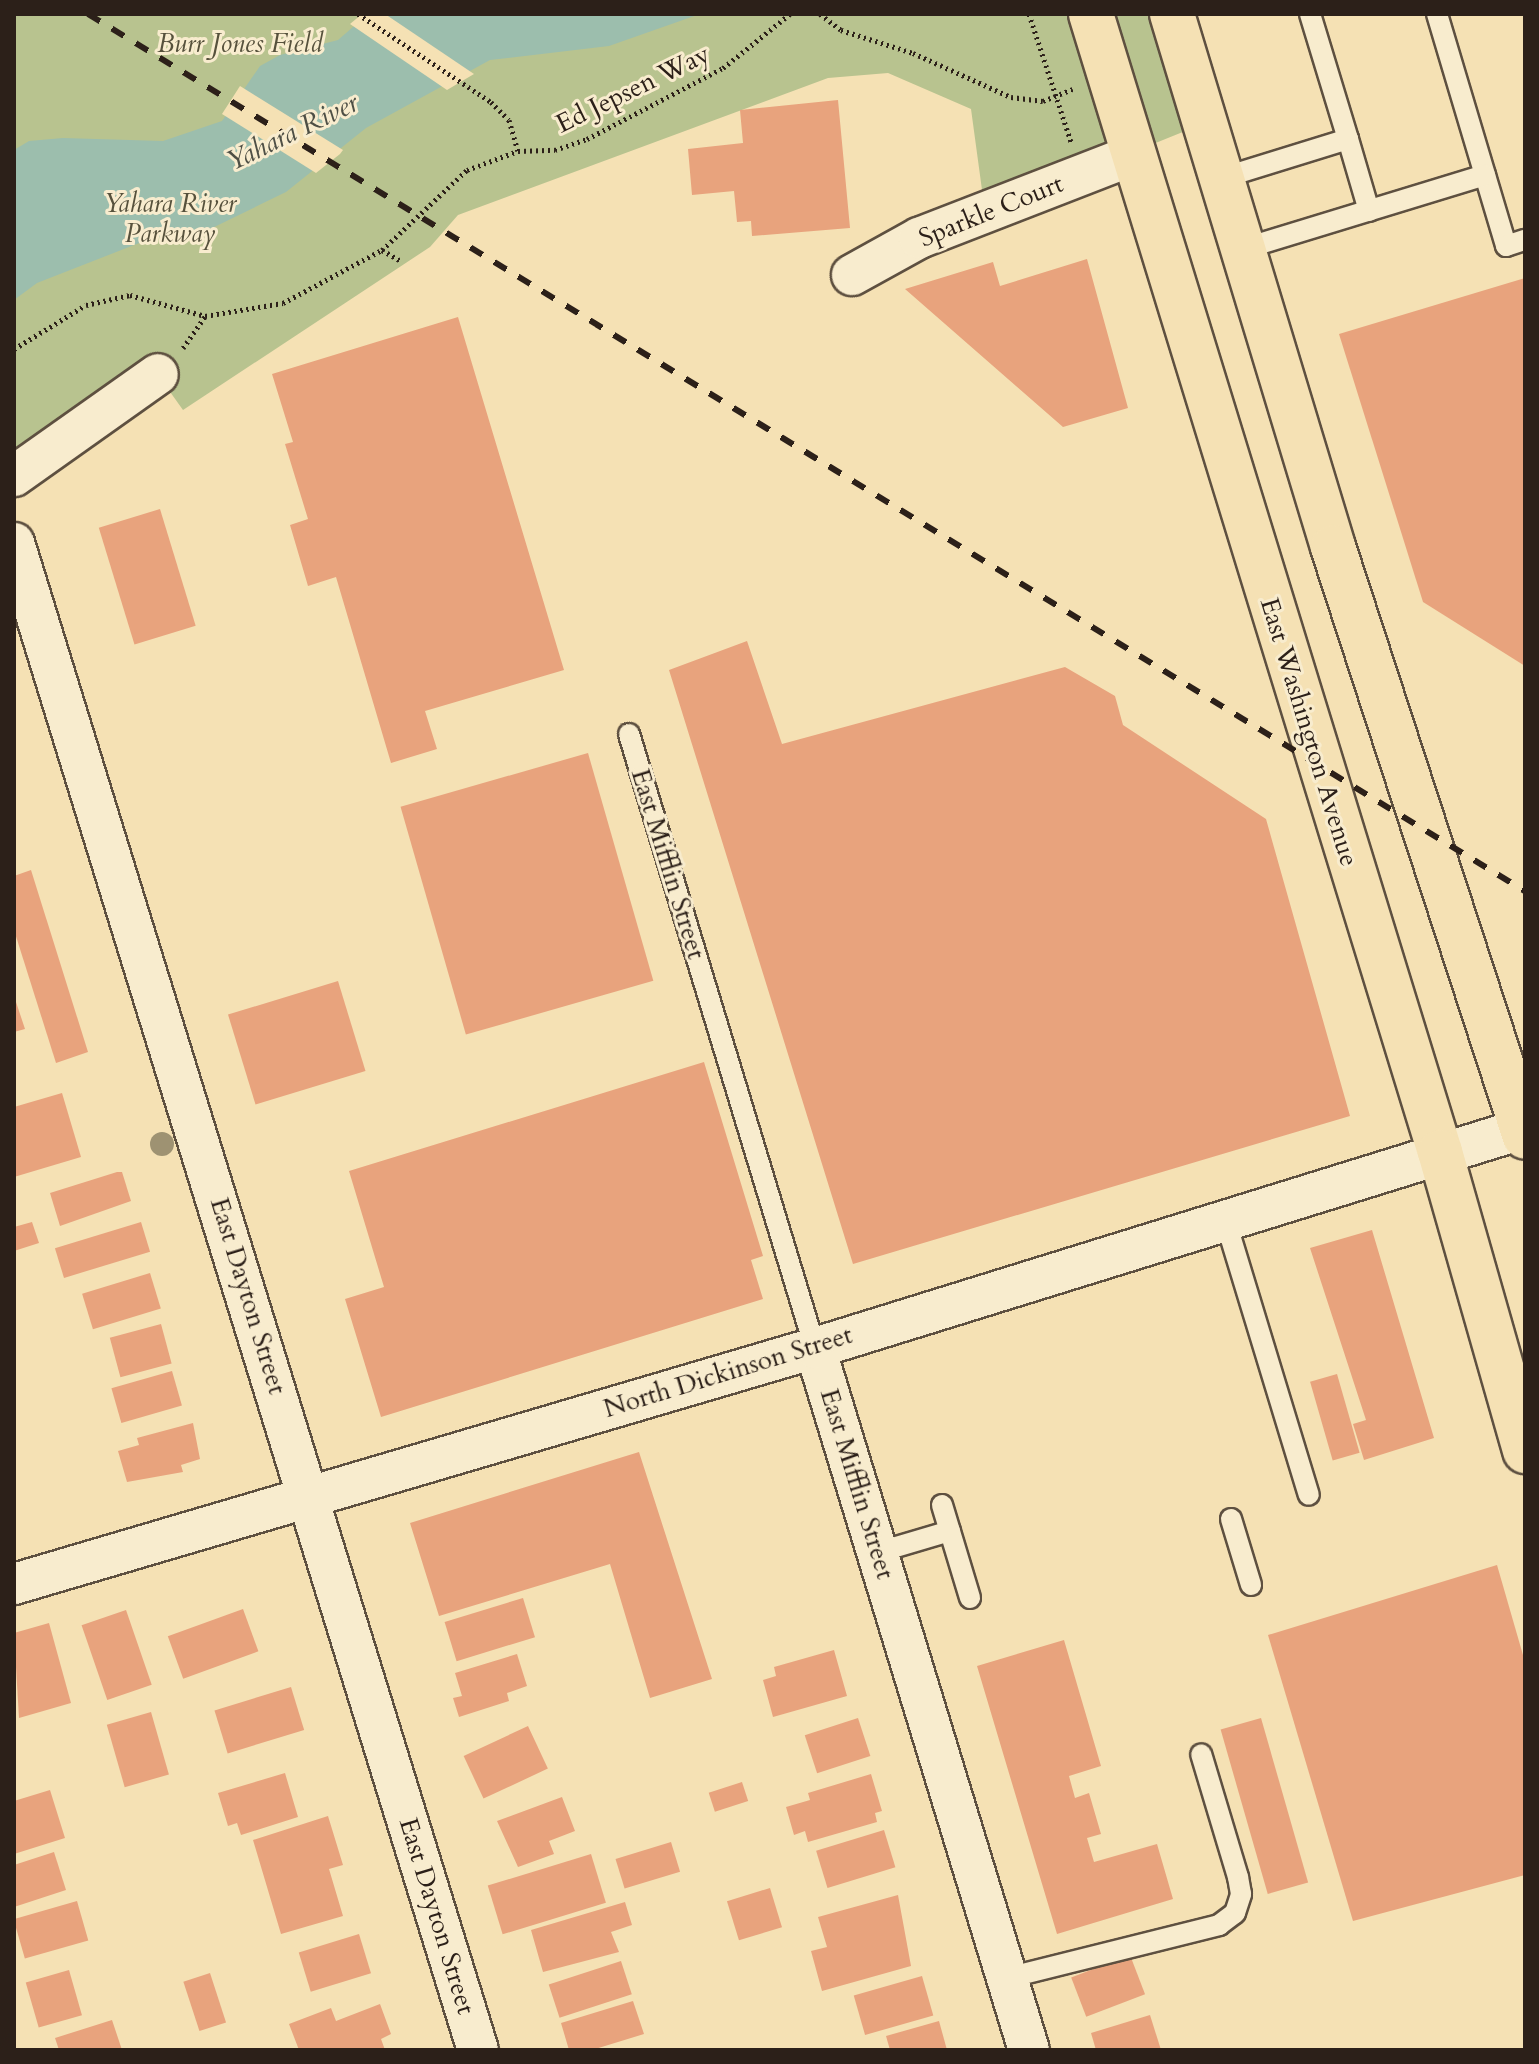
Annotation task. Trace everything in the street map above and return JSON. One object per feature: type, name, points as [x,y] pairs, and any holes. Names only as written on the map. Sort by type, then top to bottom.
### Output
[{"type":"main road","name":"East Washington Avenue","points":[[1091,14],[1440,1152],[1525,1451]]},
{"type":"main road","points":[[1172,14],[1333,547],[1524,1131]]},
{"type":"street","name":"Sparkle Court","points":[[852,275],[919,238],[1133,155]]},
{"type":"street","points":[[14,476],[158,374]]},
{"type":"street","name":"East Dayton Street","points":[[14,543],[478,2050]]},
{"type":"street","name":"North Dickinson Street","points":[[14,1584],[815,1348],[1440,1152],[1524,1131]]},
{"type":"street","name":"East Mifflin Street","points":[[815,1348],[1029,2050]]},
{"type":"lane","points":[[1310,14],[1369,211]]},
{"type":"lane","points":[[1437,14],[1506,246],[1525,240]]},
{"type":"lane","points":[[1222,178],[1348,139]]},
{"type":"lane","points":[[1243,249],[1485,175]]},
{"type":"lane","name":"East Mifflin Street","points":[[629,734],[815,1348]]},
{"type":"lane","points":[[1225,1219],[1309,1495]]},
{"type":"lane","points":[[942,1505],[970,1598]]},
{"type":"lane","points":[[1231,1519],[1251,1585]]},
{"type":"lane","points":[[879,1552],[950,1531]]},
{"type":"lane","points":[[1007,1978],[1219,1925],[1235,1913],[1241,1894],[1238,1877],[1201,1754]]},
{"type":"path","points":[[358,14],[467,86],[509,120],[518,151]]},
{"type":"path","name":"Ed Jepsen Way","points":[[14,349],[86,305],[130,295],[205,316],[283,303],[382,250],[467,170],[518,151],[555,150],[587,139],[723,68],[790,14]]},
{"type":"path","points":[[820,14],[841,30],[913,53],[1011,97],[1043,101],[1110,74]]},
{"type":"path","points":[[1029,14],[1058,95],[1071,143]]},
{"type":"path","points":[[382,250],[401,261]]},
{"type":"green space","name":"Yahara River Parkway","points":[[14,14],[1172,14],[1205,123],[985,212],[971,109],[888,73],[828,78],[458,215],[430,247],[183,410],[158,375],[14,476]]},
{"type":"water","name":"Yahara River","points":[[368,14],[700,14],[609,46],[490,60],[366,128],[286,192],[206,231],[152,238],[37,283],[14,300],[14,150],[29,141],[63,138],[163,141],[222,121],[260,66],[280,55],[338,40]]},
{"type":"pier","points":[[362,14],[385,14],[474,74],[447,90],[350,24]]},
{"type":"pier","points":[[240,86],[343,150],[316,173],[222,114]]},
{"type":"building","points":[[838,100],[850,228],[752,236],[751,221],[737,222],[734,191],[692,195],[688,149],[743,143],[740,110]]},
{"type":"building","points":[[1087,259],[1128,408],[1063,427],[905,289],[993,262],[1000,286]]},
{"type":"building","points":[[1525,278],[1525,666],[1423,602],[1339,334]]},
{"type":"building","points":[[458,317],[564,670],[425,711],[437,749],[391,763],[336,577],[308,586],[290,525],[308,519],[285,444],[293,442],[272,374]]},
{"type":"building","points":[[160,509],[196,626],[134,644],[99,528]]},
{"type":"building","points":[[747,641],[782,744],[1065,667],[1115,696],[1123,725],[1266,819],[1350,1116],[853,1264],[669,670]]},
{"type":"building","points":[[588,753],[653,981],[466,1035],[401,807]]},
{"type":"building","points":[[31,870],[88,1052],[56,1063],[14,930],[14,876]]},
{"type":"building","points":[[338,981],[365,1071],[256,1105],[228,1015]]},
{"type":"building","points":[[14,996],[25,1029],[14,1032]]},
{"type":"building","points":[[704,1062],[763,1256],[751,1260],[763,1299],[381,1417],[345,1299],[384,1287],[349,1171]]},
{"type":"building","points":[[62,1093],[81,1157],[14,1177],[14,1107]]},
{"type":"building","points":[[122,1172],[131,1201],[60,1226],[50,1193]]},
{"type":"building","points":[[32,1222],[39,1243],[14,1251],[14,1227]]},
{"type":"building","points":[[141,1222],[150,1252],[64,1278],[55,1248]]},
{"type":"building","points":[[1372,1230],[1434,1438],[1364,1460],[1353,1424],[1366,1420],[1310,1248]]},
{"type":"building","points":[[150,1273],[161,1308],[93,1329],[82,1294]]},
{"type":"building","points":[[161,1324],[172,1364],[120,1377],[110,1338]]},
{"type":"building","points":[[172,1371],[182,1406],[121,1423],[111,1388]]},
{"type":"building","points":[[1337,1374],[1360,1453],[1333,1461],[1310,1382]]},
{"type":"building","points":[[193,1423],[200,1459],[181,1465],[183,1472],[127,1482],[118,1451],[139,1445],[137,1438]]},
{"type":"building","points":[[639,1452],[712,1679],[650,1698],[610,1564],[439,1616],[410,1523]]},
{"type":"building","points":[[1497,1565],[1525,1662],[1525,1875],[1353,1921],[1268,1635]]},
{"type":"building","points":[[523,1598],[535,1637],[457,1661],[445,1622]]},
{"type":"building","points":[[243,1609],[258,1651],[183,1679],[168,1636]]},
{"type":"building","points":[[126,1610],[152,1685],[107,1700],[82,1625]]},
{"type":"building","points":[[49,1623],[71,1703],[19,1718],[14,1633]]},
{"type":"building","points":[[1064,1640],[1101,1766],[1069,1776],[1075,1798],[1089,1793],[1101,1834],[1087,1838],[1094,1862],[1157,1844],[1173,1899],[1057,1934],[977,1666]]},
{"type":"building","points":[[834,1650],[847,1696],[773,1717],[763,1680],[776,1676],[774,1667]]},
{"type":"building","points":[[517,1654],[527,1686],[507,1693],[509,1701],[459,1717],[453,1698],[462,1696],[455,1673]]},
{"type":"building","points":[[291,1687],[304,1730],[228,1753],[214,1710]]},
{"type":"building","points":[[151,1712],[169,1774],[125,1787],[107,1725]]},
{"type":"building","points":[[858,1718],[870,1756],[817,1773],[805,1735]]},
{"type":"building","points":[[1261,1718],[1308,1882],[1268,1894],[1221,1730]]},
{"type":"building","points":[[528,1726],[548,1769],[484,1799],[464,1756]]},
{"type":"building","points":[[285,1773],[298,1817],[241,1835],[237,1823],[228,1826],[218,1793]]},
{"type":"building","points":[[871,1774],[882,1811],[875,1813],[877,1822],[808,1842],[805,1831],[794,1835],[786,1807],[810,1800],[808,1793]]},
{"type":"building","points":[[742,1782],[748,1801],[715,1812],[709,1793]]},
{"type":"building","points":[[50,1790],[65,1838],[14,1854],[14,1801]]},
{"type":"building","points":[[562,1797],[575,1831],[549,1841],[554,1854],[518,1867],[497,1821]]},
{"type":"building","points":[[328,1816],[343,1865],[329,1869],[343,1916],[281,1934],[253,1840]]},
{"type":"building","points":[[884,1830],[895,1867],[828,1888],[816,1851]]},
{"type":"building","points":[[671,1842],[680,1872],[625,1889],[616,1859]]},
{"type":"building","points":[[54,1852],[66,1890],[14,1907],[14,1865]]},
{"type":"building","points":[[591,1854],[606,1903],[503,1934],[488,1886]]},
{"type":"building","points":[[770,1888],[782,1927],[739,1940],[727,1901]]},
{"type":"building","points":[[898,1895],[911,1966],[822,1991],[811,1951],[827,1947],[818,1917]]},
{"type":"building","points":[[77,1901],[88,1940],[25,1959],[14,1919]]},
{"type":"building","points":[[625,1902],[632,1925],[611,1932],[619,1952],[543,1972],[531,1930]]},
{"type":"building","points":[[359,1934],[371,1973],[311,1992],[299,1952]]},
{"type":"building","points":[[1130,1955],[1145,1994],[1086,2017],[1071,1978]]},
{"type":"building","points":[[621,1961],[632,1994],[560,2018],[549,1984]]},
{"type":"building","points":[[69,1970],[82,2015],[39,2028],[26,1982]]},
{"type":"building","points":[[210,1973],[226,2022],[199,2031],[183,1982]]},
{"type":"building","points":[[922,1976],[933,2015],[865,2035],[854,1996]]},
{"type":"building","points":[[633,2001],[644,2034],[592,2050],[569,2050],[561,2023]]},
{"type":"building","points":[[380,2004],[391,2034],[381,2039],[385,2050],[299,2050],[289,2024],[331,2008],[336,2021]]},
{"type":"building","points":[[1150,2015],[1161,2050],[1096,2050],[1091,2033]]},
{"type":"building","points":[[112,2020],[122,2050],[59,2050],[55,2038]]},
{"type":"building","points":[[939,2021],[947,2050],[890,2050],[886,2036]]},
{"type":"railway","points":[[88,14],[1525,891]]},
{"type":"park label","name":"Burr Jones Field","points":[[240,44]]}]
